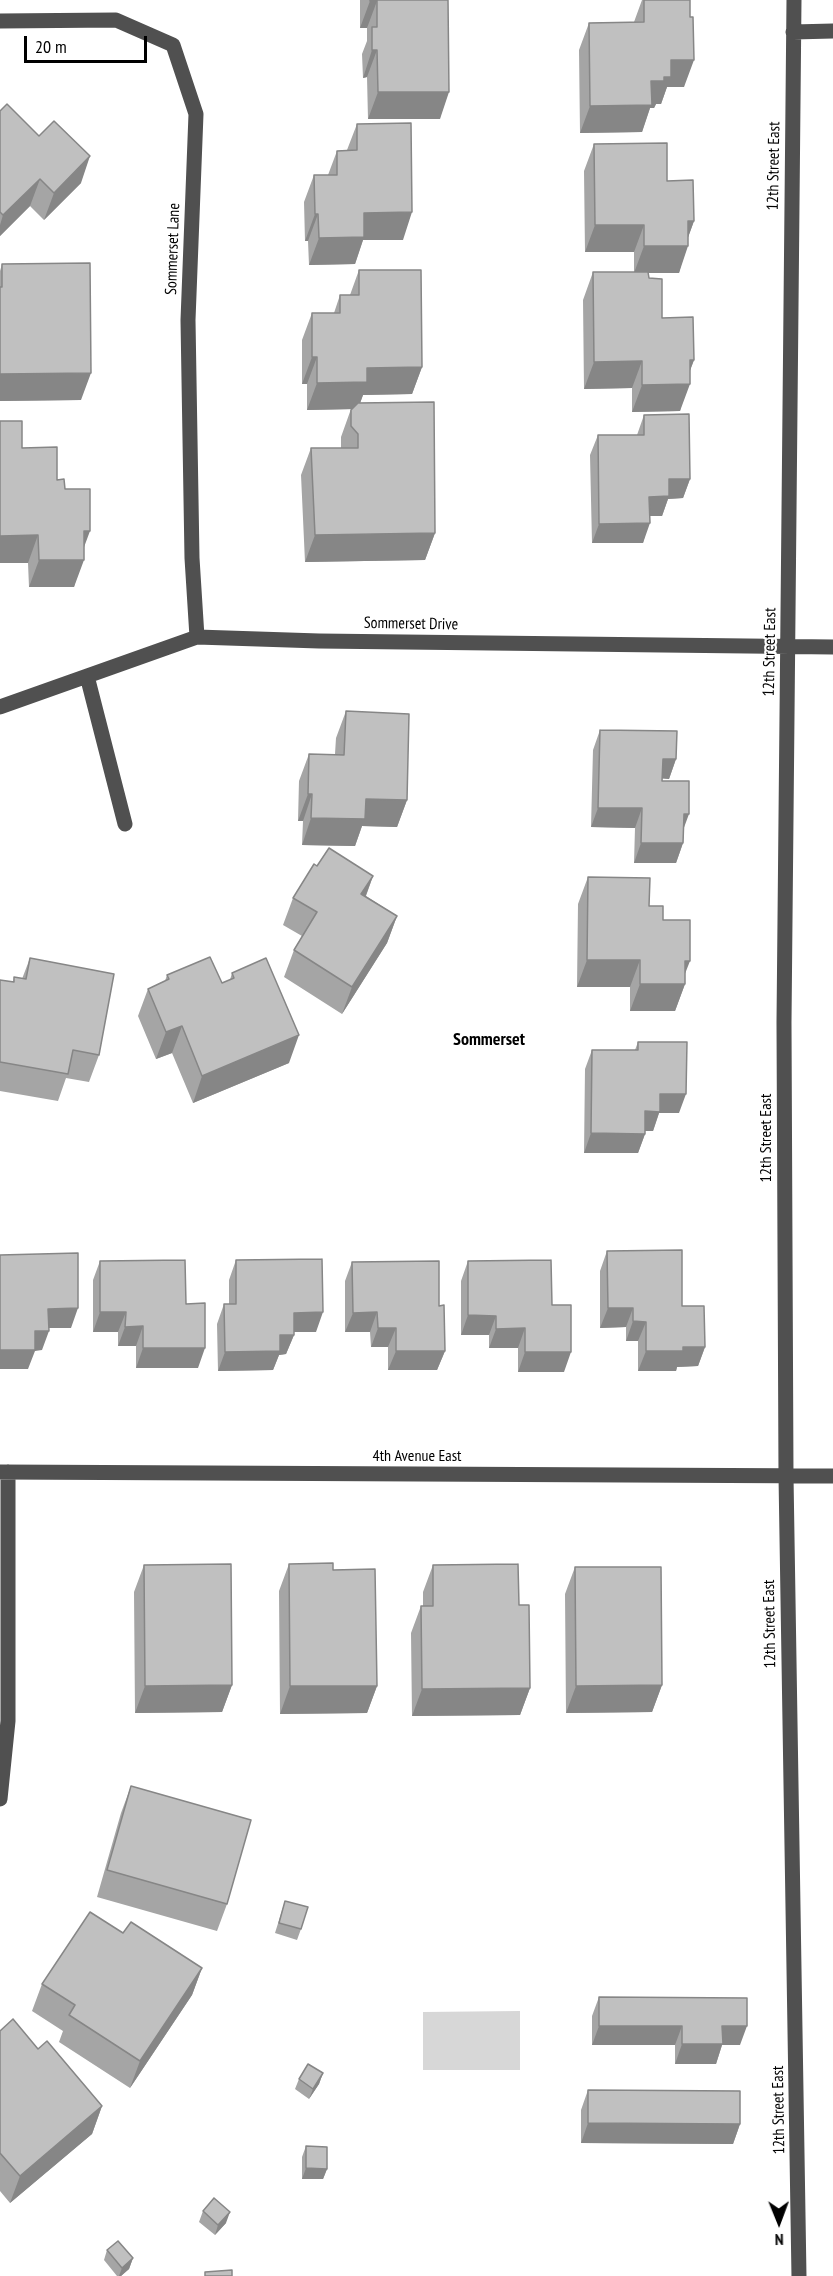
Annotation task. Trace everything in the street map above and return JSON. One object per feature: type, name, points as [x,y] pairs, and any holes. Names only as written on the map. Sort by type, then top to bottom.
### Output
[{"type":"street","name":"12th Street East","points":[[794,0],[784,1022],[786,1476],[799,2276]]},
{"type":"street","name":"Sommerset Lane","points":[[0,21],[116,20],[173,45],[196,114],[188,320],[192,558],[197,636]]},
{"type":"street","points":[[794,32],[833,31]]},
{"type":"street","name":"Sommerset Drive","points":[[0,707],[197,636],[319,641],[833,646]]},
{"type":"street","points":[[87,676],[125,825]]},
{"type":"street","points":[[0,1799],[8,1721],[4,1472]]},
{"type":"street","name":"4th Avenue East","points":[[4,1472],[833,1476]]},
{"type":"shaded area","points":[[520,2011],[520,2070],[423,2070],[423,2012]]},
{"type":"building","points":[[370,0],[448,0],[449,92],[378,92],[377,50],[372,50],[372,27],[377,27],[377,1]]},
{"type":"building","points":[[644,0],[690,0],[690,17],[693,17],[694,60],[671,60],[671,77],[664,77],[664,81],[651,81],[652,105],[590,106],[589,23],[644,22]]},
{"type":"building","points":[[7,104],[39,136],[54,121],[90,156],[54,193],[40,179],[3,215],[0,212],[0,111]]},
{"type":"building","points":[[411,123],[412,212],[364,213],[364,237],[319,238],[318,214],[315,214],[314,175],[337,175],[337,151],[357,150],[357,124]]},
{"type":"building","points":[[667,143],[667,181],[693,180],[694,221],[688,221],[688,246],[644,246],[644,225],[595,225],[594,144]]},
{"type":"building","points":[[90,263],[91,373],[0,374],[2,264]]},
{"type":"building","points":[[359,270],[421,270],[422,367],[367,368],[367,382],[317,383],[317,357],[312,357],[312,313],[340,313],[340,295],[359,295]]},
{"type":"building","points":[[593,272],[648,272],[649,278],[662,279],[662,318],[693,317],[694,360],[690,360],[690,384],[642,385],[642,361],[594,362]]},
{"type":"building","points":[[434,402],[435,533],[315,535],[311,448],[358,448],[358,434],[351,426],[351,410],[358,403]]},
{"type":"building","points":[[689,414],[690,479],[669,479],[669,496],[649,497],[650,523],[599,524],[598,435],[644,435],[644,415]]},
{"type":"building","points":[[0,421],[22,421],[22,448],[57,447],[57,480],[64,479],[65,489],[90,489],[90,531],[84,531],[84,560],[39,560],[38,535],[0,536]]},
{"type":"building","points":[[346,711],[409,714],[407,800],[366,799],[365,819],[311,818],[312,794],[308,794],[309,754],[344,755]]},
{"type":"building","points":[[600,730],[677,731],[676,759],[663,759],[662,781],[689,781],[689,814],[684,814],[683,843],[641,843],[642,808],[598,808]]},
{"type":"building","points":[[329,848],[373,876],[361,894],[397,916],[352,987],[294,950],[317,912],[293,898],[314,864],[317,866]]},
{"type":"building","points":[[588,877],[650,878],[649,906],[663,906],[663,920],[690,920],[690,961],[685,961],[685,984],[640,984],[640,960],[587,960]]},
{"type":"building","points":[[210,957],[222,983],[234,978],[232,973],[266,958],[299,1035],[202,1076],[182,1026],[166,1032],[148,989],[169,979],[167,975]]},
{"type":"building","points":[[30,958],[114,974],[99,1055],[73,1050],[68,1074],[0,1062],[0,980],[14,982],[14,977],[26,979]]},
{"type":"building","points":[[638,1042],[687,1042],[686,1094],[660,1094],[660,1112],[645,1111],[645,1134],[591,1133],[592,1050],[638,1050]]},
{"type":"building","points":[[682,1250],[682,1306],[704,1306],[705,1347],[683,1347],[683,1351],[646,1351],[646,1322],[633,1321],[633,1308],[608,1308],[607,1251]]},
{"type":"building","points":[[78,1253],[78,1308],[48,1309],[49,1331],[35,1331],[35,1350],[0,1350],[0,1255]]},
{"type":"building","points":[[322,1259],[323,1312],[294,1313],[294,1335],[280,1335],[280,1351],[225,1352],[224,1304],[236,1304],[236,1260]]},
{"type":"building","points":[[185,1260],[186,1304],[205,1303],[205,1348],[143,1348],[143,1326],[125,1327],[126,1312],[100,1312],[100,1261]]},
{"type":"building","points":[[551,1260],[552,1305],[571,1305],[571,1352],[525,1352],[525,1328],[496,1329],[496,1316],[468,1315],[468,1261]]},
{"type":"building","points":[[439,1261],[439,1306],[444,1305],[445,1351],[396,1351],[396,1328],[378,1328],[377,1312],[353,1313],[352,1262]]},
{"type":"building","points":[[333,1563],[333,1570],[375,1569],[377,1686],[290,1686],[289,1564]]},
{"type":"building","points":[[231,1564],[232,1685],[145,1686],[144,1565]]},
{"type":"building","points":[[518,1564],[519,1605],[529,1605],[530,1688],[422,1689],[421,1606],[433,1606],[433,1565]]},
{"type":"building","points":[[575,1567],[661,1567],[662,1685],[576,1686]]},
{"type":"building","points":[[131,1786],[251,1820],[227,1904],[107,1870]]},
{"type":"building","points":[[285,1901],[308,1907],[301,1929],[279,1923]]},
{"type":"building","points":[[90,1912],[123,1933],[131,1922],[202,1968],[140,2061],[69,2015],[75,2005],[42,1984]]},
{"type":"building","points":[[599,1997],[747,1998],[747,2026],[722,2026],[723,2044],[682,2044],[682,2026],[599,2026]]},
{"type":"building","points":[[13,2019],[38,2049],[47,2041],[102,2106],[20,2176],[0,2153],[0,2031]]},
{"type":"building","points":[[308,2064],[323,2073],[313,2089],[299,2079]]},
{"type":"building","points":[[588,2090],[740,2091],[740,2124],[588,2123]]},
{"type":"building","points":[[306,2146],[327,2147],[327,2169],[306,2168]]},
{"type":"building","points":[[214,2198],[230,2212],[218,2225],[203,2211]]},
{"type":"building","points":[[118,2241],[133,2258],[122,2268],[107,2250]]},
{"type":"building","points":[[232,2270],[232,2276],[205,2276],[205,2272]]},
{"type":"district","name":"Sommerset","points":[[489,1040]]}]
